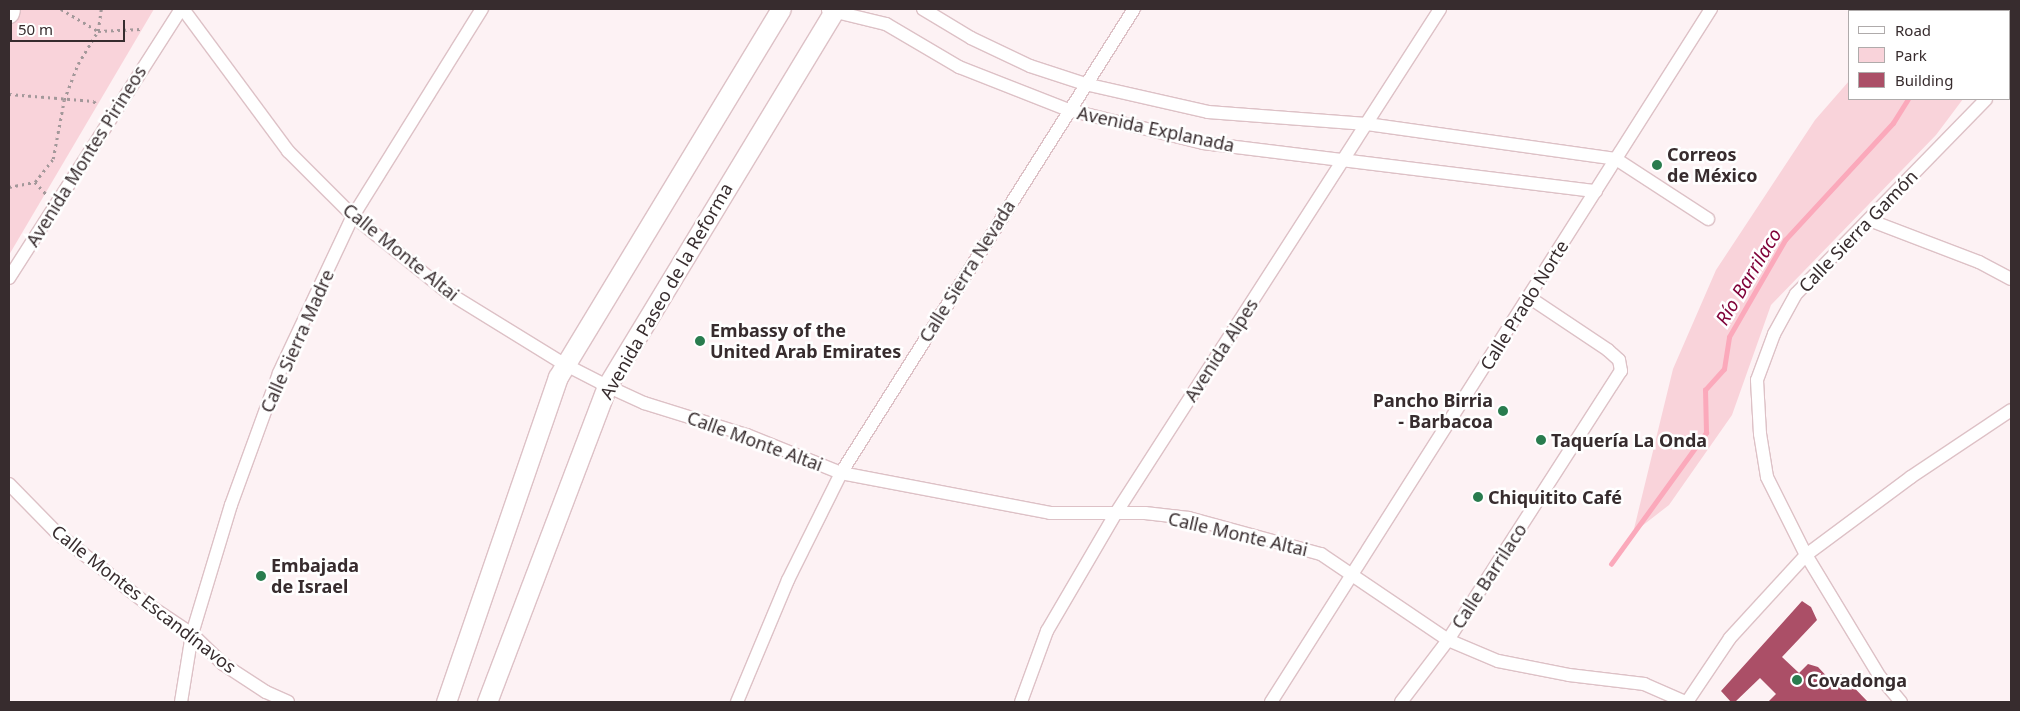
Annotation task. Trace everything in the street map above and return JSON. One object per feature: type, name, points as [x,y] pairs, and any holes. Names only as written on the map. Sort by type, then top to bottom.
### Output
[{"type":"main road","points":[[9,13],[10,9]]},
{"type":"main road","points":[[446,702],[564,364],[781,9]]},
{"type":"main road","name":"Avenida Paseo de la Reforma","points":[[487,702],[606,386],[831,10]]},
{"type":"street","name":"Calle Monte Altai","points":[[182,9],[288,150],[353,216],[447,292],[564,364],[606,386],[644,403],[747,435],[840,473],[1050,514],[1116,513],[1189,518],[1321,554],[1352,573],[1448,640],[1498,661],[1569,675],[1644,684],[1686,702]]},
{"type":"street","name":"Avenida Montes Pirineos","points":[[9,278],[182,9]]},
{"type":"street","name":"Calle Sierra Madre","points":[[181,702],[192,634],[231,505],[279,373],[353,216],[482,9]]},
{"type":"street","name":"Avenida Explanada","points":[[923,9],[971,38],[1022,62],[1086,84],[1208,112],[1367,124],[1616,159]]},
{"type":"street","name":"Calle Sierra Nevada","points":[[738,702],[788,580],[840,473],[1134,9]]},
{"type":"street","name":"Avenida Alpes","points":[[1021,702],[1047,631],[1116,513],[1440,9]]},
{"type":"street","name":"Calle Prado Norte","points":[[1271,702],[1530,298],[1711,9]]},
{"type":"street","name":"Avenida Explanada","points":[[831,10],[886,24],[959,67],[1069,110],[1203,142],[1596,191]]},
{"type":"street","name":"Calle Sierra Gamón","points":[[1901,702],[1880,677],[1806,555],[1767,477],[1760,434],[1757,380],[1774,334],[1796,294],[1985,100]]},
{"type":"street","points":[[1616,159],[1708,219]]},
{"type":"street","points":[[1869,220],[1979,262],[2011,279]]},
{"type":"street","name":"Calle Barrilaco","points":[[1401,702],[1448,640],[1621,371],[1619,360],[1608,350],[1530,298]]},
{"type":"street","points":[[1686,702],[1730,638],[1806,555],[1911,477],[2011,410]]},
{"type":"street","name":"Calle Montes Escandínavos","points":[[9,484],[58,534],[147,604],[192,634],[223,664],[266,692],[288,702]]},
{"type":"path","points":[[61,9],[98,31],[141,29]]},
{"type":"path","points":[[9,187],[35,182],[53,159],[64,100],[78,64],[98,31],[101,9]]},
{"type":"path","points":[[9,94],[94,101],[97,106]]},
{"type":"path","points":[[35,182],[46,194]]},
{"type":"green space","points":[[10,9],[154,9],[9,255],[9,13]]},
{"type":"green space","points":[[2011,9],[2011,47],[2010,10],[1910,10]]},
{"type":"green space","points":[[1848,82],[1848,100],[1962,100],[1936,135],[1771,305],[1732,415],[1669,505],[1633,533],[1673,369],[1716,270],[1815,120]]},
{"type":"building","points":[[1802,601],[1811,607],[1817,620],[1782,657],[1799,673],[1808,664],[1818,667],[1832,682],[1841,674],[1868,702],[1768,702],[1776,694],[1760,678],[1735,702],[1731,702],[1721,691]]},
{"type":"waterway","name":"Río Barrilaco","points":[[1611,564],[1706,433],[1705,390],[1724,369],[1729,337],[1785,240],[1893,123],[1907,100]]},
{"type":"place","name":"Correos de México","points":[[1657,165]]},
{"type":"place","name":"Embassy of the United Arab Emirates","points":[[700,341]]},
{"type":"place","name":"Pancho Birria - Barbacoa","points":[[1503,411]]},
{"type":"place","name":"Taquería La Onda","points":[[1541,440]]},
{"type":"place","name":"Chiquitito Café","points":[[1478,497]]},
{"type":"place","name":"Embajada de Israel","points":[[261,576]]},
{"type":"place","name":"Covadonga","points":[[1797,680]]}]
